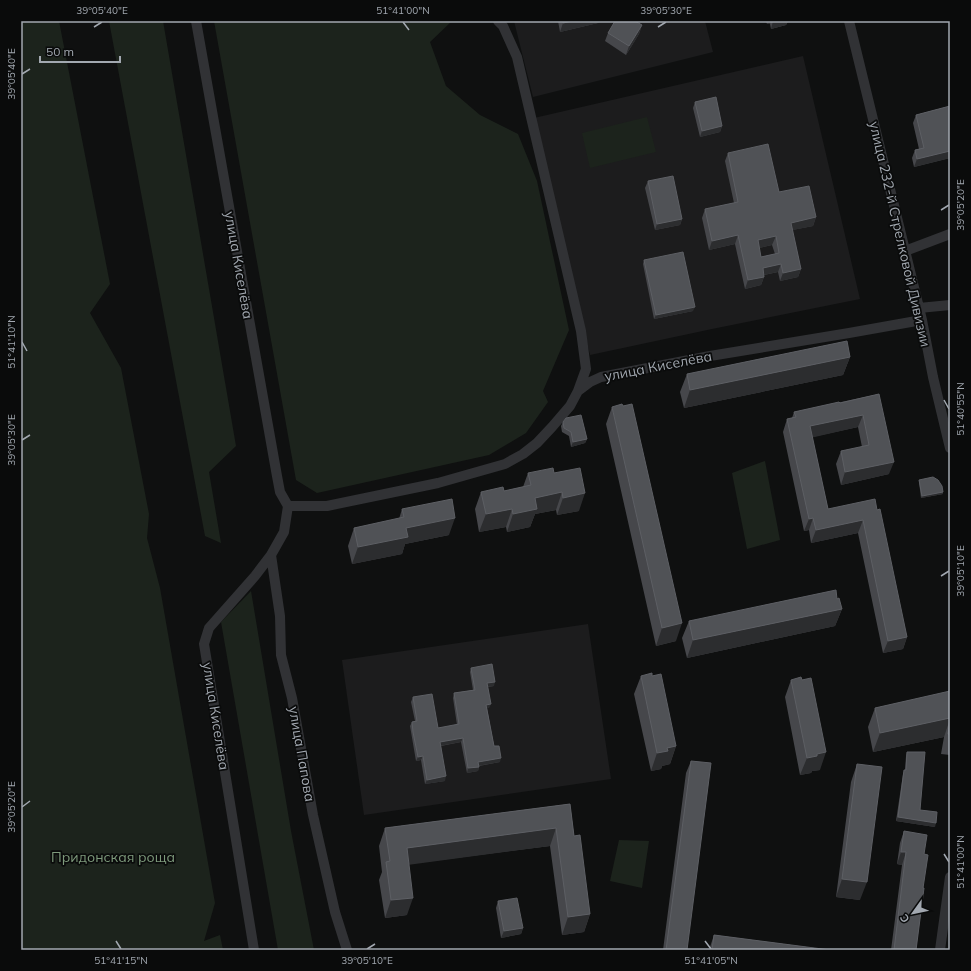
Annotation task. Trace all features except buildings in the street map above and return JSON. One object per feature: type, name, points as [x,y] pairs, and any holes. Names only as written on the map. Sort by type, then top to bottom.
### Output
[{"type":"street","name":"улица Киселёва","points":[[196,21],[280,492],[288,506],[284,532],[271,555],[255,576],[209,628],[204,644],[254,950]]},
{"type":"street","points":[[498,21],[503,26],[517,57],[581,330],[586,369],[578,391]]},
{"type":"street","name":"улица 232-й Стрелковой Дивизии","points":[[849,21],[922,320],[933,377],[950,448]]},
{"type":"street","points":[[905,252],[950,234]]},
{"type":"street","points":[[919,308],[950,305]]},
{"type":"street","name":"улица Киселёва","points":[[288,506],[327,506],[438,483],[505,464],[523,454],[536,443],[570,406],[578,391],[590,382],[601,377],[710,356],[849,334],[922,320]]},
{"type":"street","name":"улица Папова","points":[[271,555],[280,616],[281,655],[292,698],[313,814],[335,912],[347,950]]},
{"type":"street","points":[[940,950],[950,877]]},
{"type":"shaded area","points":[[514,21],[705,21],[713,52],[533,97]]},
{"type":"shaded area","points":[[803,56],[860,299],[590,355],[534,118]]},
{"type":"shaded area","points":[[588,624],[611,779],[364,815],[342,660]]},
{"type":"green space","name":"Придонская роща","points":[[21,21],[59,21],[110,284],[90,313],[121,368],[149,514],[147,538],[160,588],[215,903],[204,941],[220,935],[223,950],[21,950]]},
{"type":"green space","points":[[109,21],[163,21],[236,446],[209,472],[221,543],[205,536]]},
{"type":"green space","points":[[214,21],[452,21],[430,42],[446,86],[480,115],[518,134],[537,181],[569,330],[543,391],[548,402],[526,433],[489,455],[317,493],[296,480]]},
{"type":"green space","points":[[647,117],[656,152],[590,168],[582,133]]},
{"type":"green space","points":[[765,461],[780,540],[747,549],[732,473]]},
{"type":"green space","points":[[251,591],[291,831],[314,950],[278,950],[221,622]]},
{"type":"green space","points":[[619,840],[649,841],[642,888],[610,881]]}]
